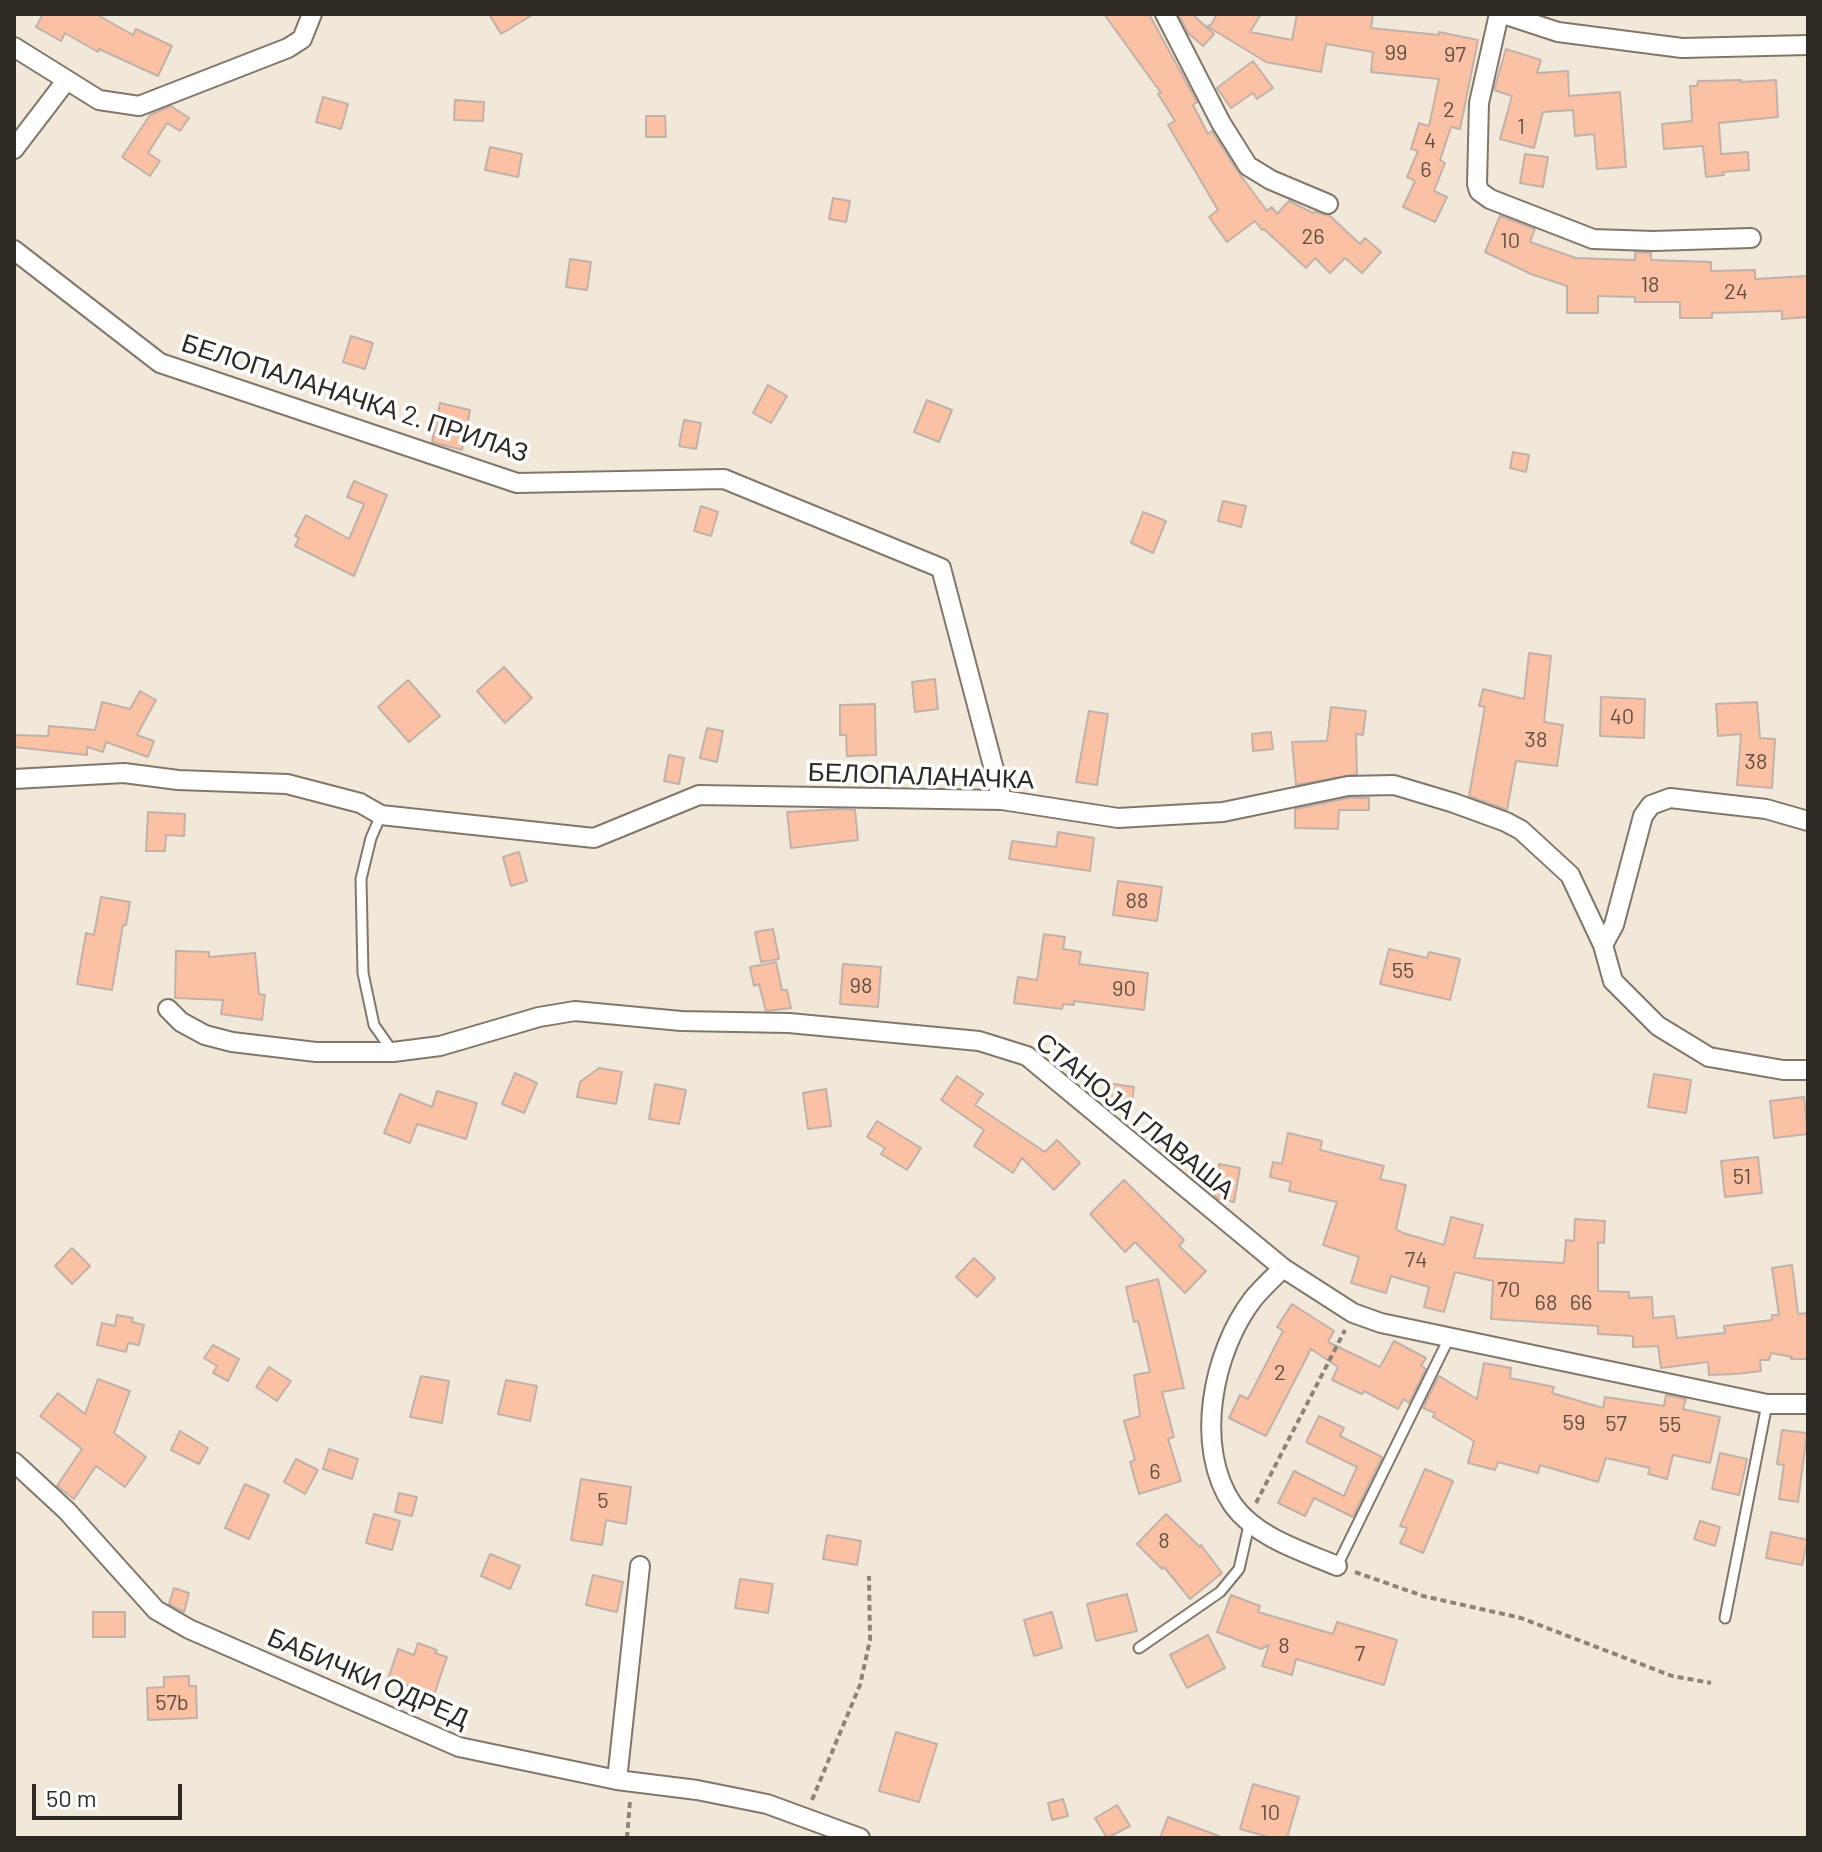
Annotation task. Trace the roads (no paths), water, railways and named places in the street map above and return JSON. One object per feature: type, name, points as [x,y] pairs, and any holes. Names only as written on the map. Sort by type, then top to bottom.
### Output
[{"type":"street","points":[[14,47],[99,100],[139,106],[288,48],[302,39],[312,14]]},
{"type":"street","points":[[1165,14],[1221,123],[1248,166],[1271,180],[1328,204]]},
{"type":"street","points":[[1751,238],[1593,239],[1490,199],[1479,191],[1479,103],[1501,14],[1558,32],[1682,48],[1808,45]]},
{"type":"street","points":[[14,149],[66,81]]},
{"type":"street","name":"БЕЛОПАЛАНАЧКА 2. ПРИЛАЗ","points":[[14,250],[160,363],[517,483],[724,479],[941,568],[1002,800]]},
{"type":"street","name":"БЕЛОПАЛАНАЧКА","points":[[14,779],[124,773],[178,780],[287,784],[360,803],[381,815],[594,838],[699,795],[1002,800],[1118,818],[1223,812],[1348,786],[1394,785],[1454,803],[1521,830],[1570,875],[1603,945],[1613,981],[1658,1026],[1709,1057],[1783,1070],[1808,1070]]},
{"type":"street","points":[[1603,945],[1614,925],[1643,816],[1651,805],[1670,798],[1766,809],[1808,821]]},
{"type":"street","name":"СТАНОЈА ГЛАВАША","points":[[168,1009],[181,1022],[205,1035],[232,1042],[316,1052],[393,1052],[440,1046],[539,1017],[575,1011],[681,1021],[789,1023],[979,1041],[1027,1056],[1283,1268],[1353,1313],[1381,1323],[1767,1404],[1808,1404]]},
{"type":"street","points":[[1283,1268],[1253,1298],[1233,1330],[1221,1361],[1214,1392],[1214,1455],[1234,1506],[1250,1521],[1267,1535],[1337,1566]]},
{"type":"street","name":"БАБИЧКИ ОДРЕД","points":[[14,1462],[76,1521],[156,1610],[189,1629],[459,1747],[627,1781],[767,1804],[860,1838]]},
{"type":"street","points":[[627,1781],[640,1566]]},
{"type":"lane","points":[[381,815],[371,838],[361,879],[363,973],[374,1025],[393,1052]]},
{"type":"lane","points":[[1337,1566],[1450,1336]]},
{"type":"lane","points":[[1725,1618],[1767,1404]]},
{"type":"lane","points":[[1139,1648],[1220,1592],[1239,1569],[1250,1521]]}]
